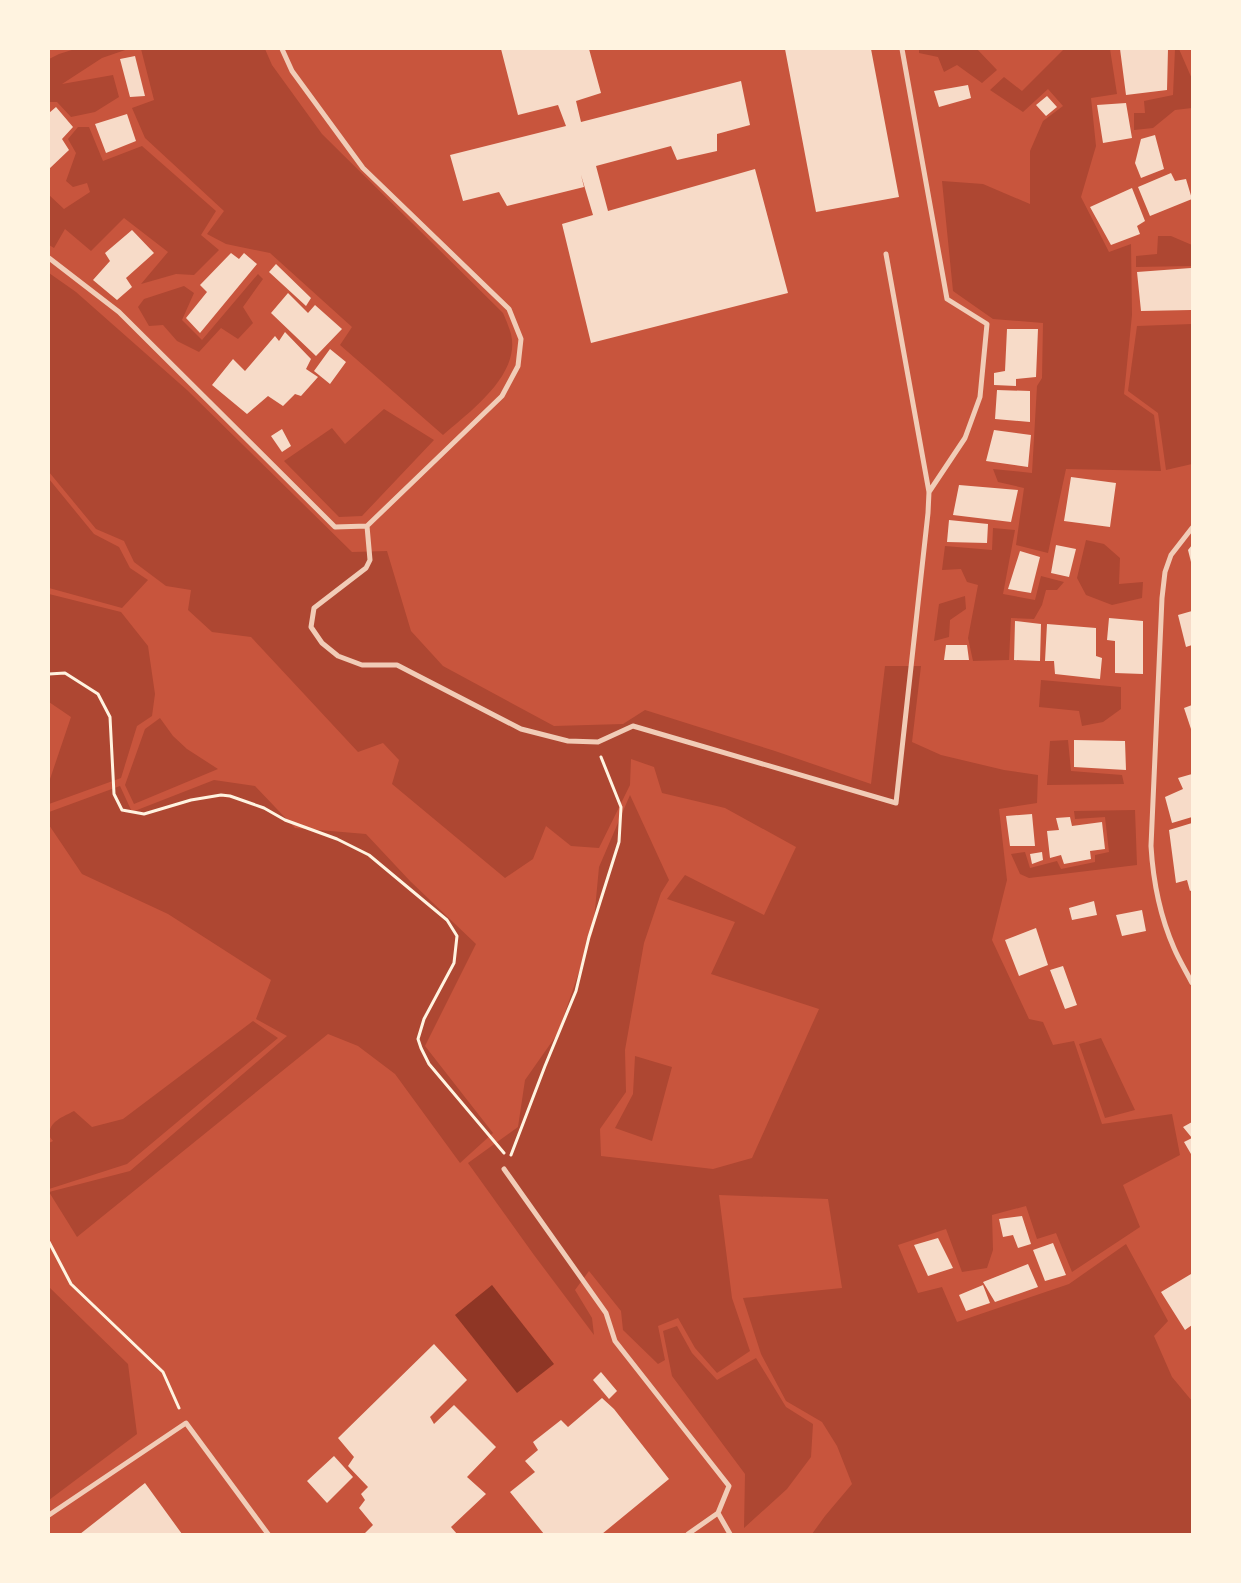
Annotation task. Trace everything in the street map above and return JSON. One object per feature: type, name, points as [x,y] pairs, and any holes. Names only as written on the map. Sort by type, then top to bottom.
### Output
[{"type":"street","points":[[49,258],[119,312],[336,528],[367,526],[502,396],[518,366],[521,339],[509,310],[363,168],[292,71],[282,49]]},
{"type":"street","points":[[902,49],[948,298],[987,324],[980,397],[965,438],[929,492]]},
{"type":"street","points":[[367,526],[370,560],[366,568],[314,608],[311,627],[322,643],[338,656],[362,665],[397,665],[521,729],[568,741],[595,742],[633,726],[896,803],[929,492],[886,254]]},
{"type":"street","points":[[1192,528],[1171,556],[1165,572],[1162,598],[1151,846],[1153,874],[1163,915],[1174,948],[1192,983]]},
{"type":"street","points":[[504,1169],[606,1313],[616,1341],[729,1486],[718,1513],[688,1534]]},
{"type":"street","points":[[49,1514],[186,1423],[268,1534]]},
{"type":"street","points":[[718,1513],[730,1534]]},
{"type":"path","points":[[49,674],[65,673],[98,694],[110,717],[114,794],[122,810],[144,814],[191,800],[221,795],[230,796],[264,808],[285,820],[338,839],[369,854],[448,920],[457,936],[454,963],[424,1019],[418,1040],[429,1064],[509,1159],[576,991],[589,937],[619,842],[621,808],[595,742]]},
{"type":"path","points":[[49,1242],[71,1284],[163,1372],[186,1423]]},
{"type":"shaded area","points":[[75,49],[128,49],[102,58],[62,84],[113,75],[119,97],[95,112],[71,117],[57,102],[49,102],[49,59]]},
{"type":"shaded area","points":[[141,49],[265,49],[272,65],[322,134],[503,313],[511,334],[512,349],[508,364],[501,378],[479,404],[443,435],[340,345],[352,327],[270,253],[226,244],[207,234],[224,211],[145,138],[132,108],[154,100]]},
{"type":"shaded area","points":[[919,49],[977,49],[997,70],[982,83],[957,65],[944,72],[938,57],[919,53]]},
{"type":"shaded area","points":[[1064,49],[1110,49],[1117,94],[1091,98],[1096,146],[1081,197],[1109,252],[1131,244],[1132,315],[1124,394],[1154,415],[1161,471],[1066,469],[1048,553],[1016,545],[1024,488],[998,482],[993,469],[1032,473],[1037,386],[1042,378],[1043,323],[993,319],[953,291],[942,181],[983,184],[1030,204],[1030,151],[1043,121],[1063,106],[1048,89],[1023,112],[990,90],[1004,77],[1022,91]]},
{"type":"shaded area","points":[[1175,49],[1179,49],[1192,79],[1192,108],[1175,110],[1153,128],[1134,130],[1134,113],[1145,113],[1144,101],[1173,95]]},
{"type":"shaded area","points":[[78,127],[89,127],[103,161],[142,146],[216,211],[201,235],[219,250],[194,275],[176,274],[141,284],[168,252],[124,218],[91,251],[65,229],[54,248],[49,245],[49,195],[64,209],[90,192],[87,183],[73,187],[66,181],[76,153],[68,139]]},
{"type":"shaded area","points":[[1158,236],[1171,236],[1192,245],[1192,266],[1136,267],[1136,256],[1157,254]]},
{"type":"shaded area","points":[[49,273],[76,292],[187,390],[352,552],[387,551],[411,631],[443,666],[554,726],[623,724],[645,710],[871,784],[885,666],[921,666],[912,742],[941,755],[1004,770],[1038,775],[1037,803],[999,809],[1007,880],[992,940],[1029,1019],[1043,1022],[1053,1045],[1074,1041],[1102,1124],[1172,1114],[1180,1155],[1123,1185],[1140,1227],[1072,1272],[1056,1233],[1037,1239],[1026,1206],[992,1215],[993,1250],[987,1268],[962,1272],[946,1229],[898,1245],[918,1293],[942,1287],[957,1322],[1069,1284],[1126,1244],[1168,1321],[1154,1336],[1172,1377],[1192,1401],[1192,1534],[812,1534],[852,1484],[837,1446],[822,1422],[786,1401],[761,1354],[743,1298],[842,1288],[828,1199],[719,1195],[732,1298],[750,1351],[717,1373],[695,1348],[678,1318],[658,1326],[665,1360],[658,1364],[623,1330],[621,1311],[589,1271],[575,1290],[592,1318],[594,1335],[468,1163],[518,1127],[525,1080],[558,1033],[593,931],[599,867],[630,795],[669,880],[661,893],[644,943],[625,1050],[626,1092],[600,1129],[601,1156],[713,1169],[752,1158],[819,1009],[711,974],[735,922],[667,899],[685,875],[764,915],[796,847],[725,808],[662,793],[654,767],[631,759],[630,785],[599,848],[571,846],[546,826],[533,859],[505,878],[392,784],[399,760],[383,743],[358,752],[251,637],[212,632],[188,610],[191,590],[166,586],[134,562],[124,541],[96,529],[49,472]]},
{"type":"shaded area","points":[[258,274],[263,279],[243,307],[253,323],[238,339],[221,328],[199,352],[177,341],[163,325],[149,326],[138,307],[144,299],[184,286],[194,293],[182,320],[202,340]]},
{"type":"shaded area","points":[[1192,324],[1192,464],[1166,470],[1158,413],[1128,391],[1137,326]]},
{"type":"shaded area","points":[[384,409],[434,440],[362,516],[339,517],[284,461],[332,428],[345,444]]},
{"type":"shaded area","points":[[49,479],[94,534],[119,547],[130,568],[148,580],[122,608],[49,588]]},
{"type":"shaded area","points":[[993,528],[1015,530],[1003,594],[1035,600],[1041,576],[1064,582],[1057,590],[1046,590],[1042,605],[1034,619],[1011,618],[1009,660],[973,661],[968,638],[978,585],[967,582],[961,569],[942,570],[945,546],[992,550]]},
{"type":"shaded area","points":[[1086,540],[1104,544],[1120,558],[1119,584],[1143,582],[1142,598],[1112,605],[1086,595],[1077,578]]},
{"type":"shaded area","points":[[49,594],[121,612],[148,646],[155,694],[152,716],[137,726],[121,778],[49,804],[49,782],[71,717],[49,702]]},
{"type":"shaded area","points":[[965,596],[966,609],[950,620],[949,637],[934,641],[939,604]]},
{"type":"shaded area","points":[[1041,680],[1121,687],[1121,709],[1103,722],[1082,726],[1079,711],[1039,707]]},
{"type":"shaded area","points":[[160,718],[173,736],[187,749],[218,769],[134,804],[125,785],[145,729]]},
{"type":"shaded area","points":[[1068,740],[1071,771],[1122,775],[1124,784],[1047,785],[1050,741]]},
{"type":"shaded area","points":[[214,780],[255,786],[295,828],[366,834],[410,881],[476,944],[425,1046],[493,1133],[460,1163],[395,1074],[358,1046],[328,1034],[77,1237],[49,1192],[130,1171],[287,1036],[256,1019],[271,980],[168,914],[82,874],[49,825],[49,812],[120,786],[132,812]]},
{"type":"shaded area","points":[[1135,810],[1137,865],[1029,878],[1020,874],[1011,854],[1025,852],[1030,868],[1057,861],[1061,869],[1095,862],[1095,855],[1109,852],[1105,817],[1075,819],[1074,811]]},
{"type":"shaded area","points":[[253,1021],[278,1038],[127,1164],[49,1189],[49,1143],[53,1141],[49,1136],[51,1127],[57,1120],[74,1111],[92,1127],[123,1119]]},
{"type":"shaded area","points":[[1101,1038],[1135,1110],[1105,1118],[1079,1044]]},
{"type":"shaded area","points":[[635,1056],[672,1067],[652,1141],[615,1128],[633,1094]]},
{"type":"shaded area","points":[[492,1285],[554,1364],[517,1393],[455,1315]]},
{"type":"shaded area","points":[[49,1287],[128,1364],[137,1434],[49,1500]]},
{"type":"shaded area","points":[[677,1326],[692,1353],[717,1380],[756,1358],[786,1407],[813,1424],[811,1457],[787,1489],[744,1528],[745,1474],[672,1376],[663,1331]]},
{"type":"building","points":[[501,49],[589,49],[601,93],[576,101],[581,122],[741,81],[750,125],[717,134],[717,151],[677,160],[671,146],[596,166],[608,211],[755,169],[788,293],[591,343],[562,224],[593,215],[581,175],[584,187],[507,206],[499,192],[463,201],[450,155],[566,126],[558,105],[518,115]]},
{"type":"building","points":[[785,49],[871,49],[899,197],[816,212]]},
{"type":"building","points":[[1120,49],[1168,49],[1167,90],[1126,95]]},
{"type":"building","points":[[135,56],[145,96],[130,97],[120,59]]},
{"type":"building","points":[[968,85],[971,98],[939,107],[934,91]]},
{"type":"building","points":[[1047,96],[1057,107],[1046,116],[1036,105]]},
{"type":"building","points":[[1126,103],[1132,138],[1103,143],[1097,105]]},
{"type":"building","points":[[56,107],[73,127],[62,139],[69,150],[49,169],[49,113]]},
{"type":"building","points":[[127,114],[136,141],[106,153],[95,124]]},
{"type":"building","points":[[1155,135],[1164,169],[1141,178],[1135,163],[1141,139]]},
{"type":"building","points":[[1171,173],[1175,181],[1186,179],[1192,199],[1150,216],[1138,187]]},
{"type":"building","points":[[1132,188],[1145,221],[1137,226],[1140,234],[1111,245],[1090,207]]},
{"type":"building","points":[[132,230],[154,253],[126,278],[132,287],[117,300],[93,280],[110,261],[105,253]]},
{"type":"building","points":[[231,253],[239,259],[244,253],[257,264],[200,333],[186,318],[207,292],[200,285]]},
{"type":"building","points":[[276,264],[311,298],[306,306],[269,272]]},
{"type":"building","points":[[1191,268],[1191,310],[1141,311],[1137,272]]},
{"type":"building","points":[[288,293],[308,313],[315,305],[342,329],[316,356],[271,313]]},
{"type":"building","points":[[1007,329],[1038,329],[1036,377],[1016,379],[1016,386],[994,385],[994,373],[1005,371]]},
{"type":"building","points":[[285,332],[311,359],[306,369],[318,377],[301,396],[295,394],[283,406],[268,396],[247,414],[212,385],[233,359],[245,371],[275,336],[279,341]]},
{"type":"building","points":[[330,349],[346,362],[330,384],[314,371]]},
{"type":"building","points":[[997,390],[1030,391],[1030,422],[995,419]]},
{"type":"building","points":[[282,429],[291,446],[282,452],[271,436]]},
{"type":"building","points":[[994,430],[1031,435],[1028,467],[986,461]]},
{"type":"building","points":[[1071,477],[1116,483],[1110,527],[1064,521]]},
{"type":"building","points":[[959,485],[1018,490],[1011,522],[953,515]]},
{"type":"building","points":[[949,520],[988,524],[987,543],[947,542]]},
{"type":"building","points":[[1056,545],[1076,549],[1069,577],[1051,573]]},
{"type":"building","points":[[1192,545],[1192,566],[1188,550]]},
{"type":"building","points":[[1020,551],[1040,557],[1031,593],[1008,589]]},
{"type":"building","points":[[1192,611],[1192,645],[1186,647],[1178,615]]},
{"type":"building","points":[[1109,618],[1143,621],[1143,674],[1115,673],[1115,641],[1107,640]]},
{"type":"building","points":[[1015,621],[1041,624],[1040,661],[1014,660]]},
{"type":"building","points":[[1047,624],[1096,628],[1096,656],[1102,658],[1100,679],[1055,674],[1054,661],[1045,661]]},
{"type":"building","points":[[946,645],[967,645],[969,660],[944,660]]},
{"type":"building","points":[[1192,705],[1192,732],[1184,708]]},
{"type":"building","points":[[1074,740],[1125,741],[1126,770],[1074,767]]},
{"type":"building","points":[[1192,774],[1192,817],[1172,823],[1165,797],[1183,789],[1178,778]]},
{"type":"building","points":[[1032,814],[1035,846],[1010,846],[1006,816]]},
{"type":"building","points":[[1070,817],[1072,826],[1102,822],[1105,849],[1090,851],[1091,859],[1064,864],[1061,855],[1050,858],[1047,831],[1059,830],[1056,818]]},
{"type":"building","points":[[1192,823],[1192,890],[1190,891],[1187,880],[1176,883],[1169,830]]},
{"type":"building","points":[[1042,852],[1043,860],[1032,864],[1030,854]]},
{"type":"building","points":[[1094,901],[1097,915],[1072,920],[1069,908]]},
{"type":"building","points":[[1142,910],[1146,931],[1122,936],[1116,915]]},
{"type":"building","points":[[1036,928],[1048,965],[1019,976],[1005,940]]},
{"type":"building","points":[[1063,966],[1077,1005],[1065,1009],[1050,970]]},
{"type":"building","points":[[1192,1122],[1192,1138],[1183,1127]]},
{"type":"building","points":[[1192,1138],[1192,1154],[1191,1154],[1184,1142]]},
{"type":"building","points":[[1022,1216],[1031,1244],[1018,1248],[1013,1235],[1003,1237],[999,1219]]},
{"type":"building","points":[[938,1238],[953,1268],[928,1276],[914,1245]]},
{"type":"building","points":[[1053,1243],[1066,1275],[1045,1281],[1033,1250]]},
{"type":"building","points":[[1028,1264],[1038,1287],[995,1302],[983,1282]]},
{"type":"building","points":[[1191,1274],[1192,1325],[1185,1330],[1161,1292]]},
{"type":"building","points":[[983,1285],[990,1303],[966,1311],[959,1295]]},
{"type":"building","points":[[434,1344],[467,1380],[430,1417],[434,1424],[454,1405],[496,1447],[467,1477],[486,1494],[451,1527],[457,1534],[364,1534],[373,1525],[359,1508],[365,1500],[361,1494],[368,1487],[348,1466],[354,1457],[338,1438]]},
{"type":"building","points":[[601,1372],[617,1391],[609,1399],[593,1380]]},
{"type":"building","points":[[602,1398],[614,1409],[669,1479],[602,1534],[544,1534],[510,1492],[535,1472],[525,1461],[538,1450],[533,1442],[561,1420],[568,1427]]},
{"type":"building","points":[[334,1456],[353,1477],[327,1503],[307,1481]]},
{"type":"building","points":[[145,1483],[182,1534],[80,1534]]}]
